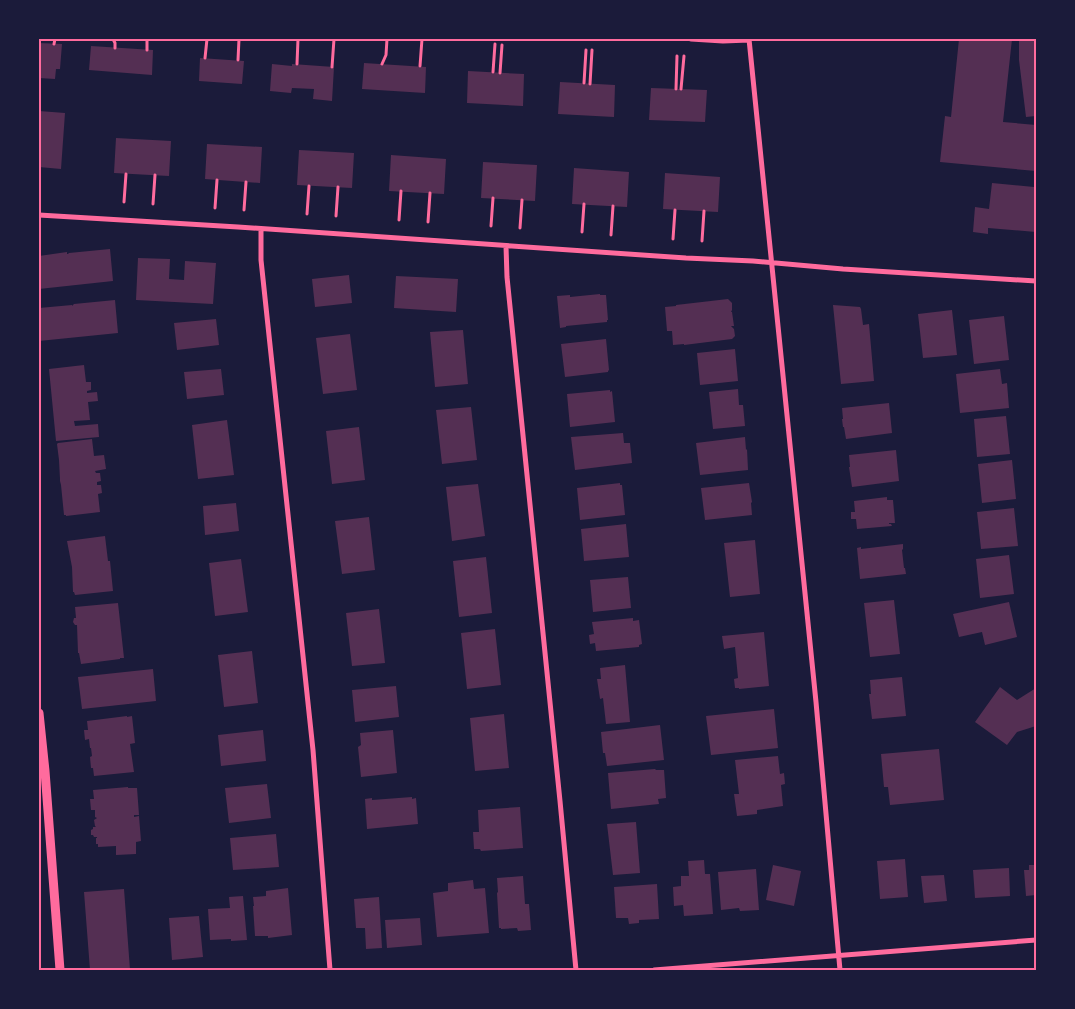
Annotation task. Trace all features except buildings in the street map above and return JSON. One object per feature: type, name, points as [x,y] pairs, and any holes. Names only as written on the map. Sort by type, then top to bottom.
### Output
[{"type":"street","points":[[691,39],[723,41],[749,39],[817,712],[840,970]]},
{"type":"street","points":[[39,215],[1036,281]]},
{"type":"street","points":[[261,229],[261,260],[313,750],[330,970]]},
{"type":"street","points":[[506,246],[507,277],[576,970]]},
{"type":"street","points":[[39,713],[60,970]]},
{"type":"street","points":[[654,970],[1036,940]]},
{"type":"path","points":[[54,44],[55,39]]},
{"type":"path","points":[[111,39],[115,43],[115,48]]},
{"type":"path","points":[[147,39],[147,50]]},
{"type":"path","points":[[205,58],[207,39]]},
{"type":"path","points":[[238,60],[239,39]]},
{"type":"path","points":[[297,64],[298,39]]},
{"type":"path","points":[[332,67],[334,39]]},
{"type":"path","points":[[382,64],[386,55],[387,39]]},
{"type":"path","points":[[420,66],[422,39]]},
{"type":"path","points":[[493,72],[495,44]]},
{"type":"path","points":[[500,72],[502,45]]},
{"type":"path","points":[[584,83],[586,50]]},
{"type":"path","points":[[590,84],[592,50]]},
{"type":"path","points":[[676,89],[677,56]]},
{"type":"path","points":[[682,89],[684,56]]},
{"type":"path","points":[[124,202],[126,174]]},
{"type":"path","points":[[153,204],[155,175]]},
{"type":"path","points":[[215,208],[217,180]]},
{"type":"path","points":[[244,210],[246,182]]},
{"type":"path","points":[[307,214],[309,186]]},
{"type":"path","points":[[336,216],[338,187]]},
{"type":"path","points":[[399,220],[401,191]]},
{"type":"path","points":[[428,222],[430,193]]},
{"type":"path","points":[[491,226],[492,198]]},
{"type":"path","points":[[520,228],[522,200]]},
{"type":"path","points":[[582,232],[584,204]]},
{"type":"path","points":[[611,234],[613,206]]},
{"type":"path","points":[[673,238],[675,210]]},
{"type":"path","points":[[702,241],[704,211]]}]
